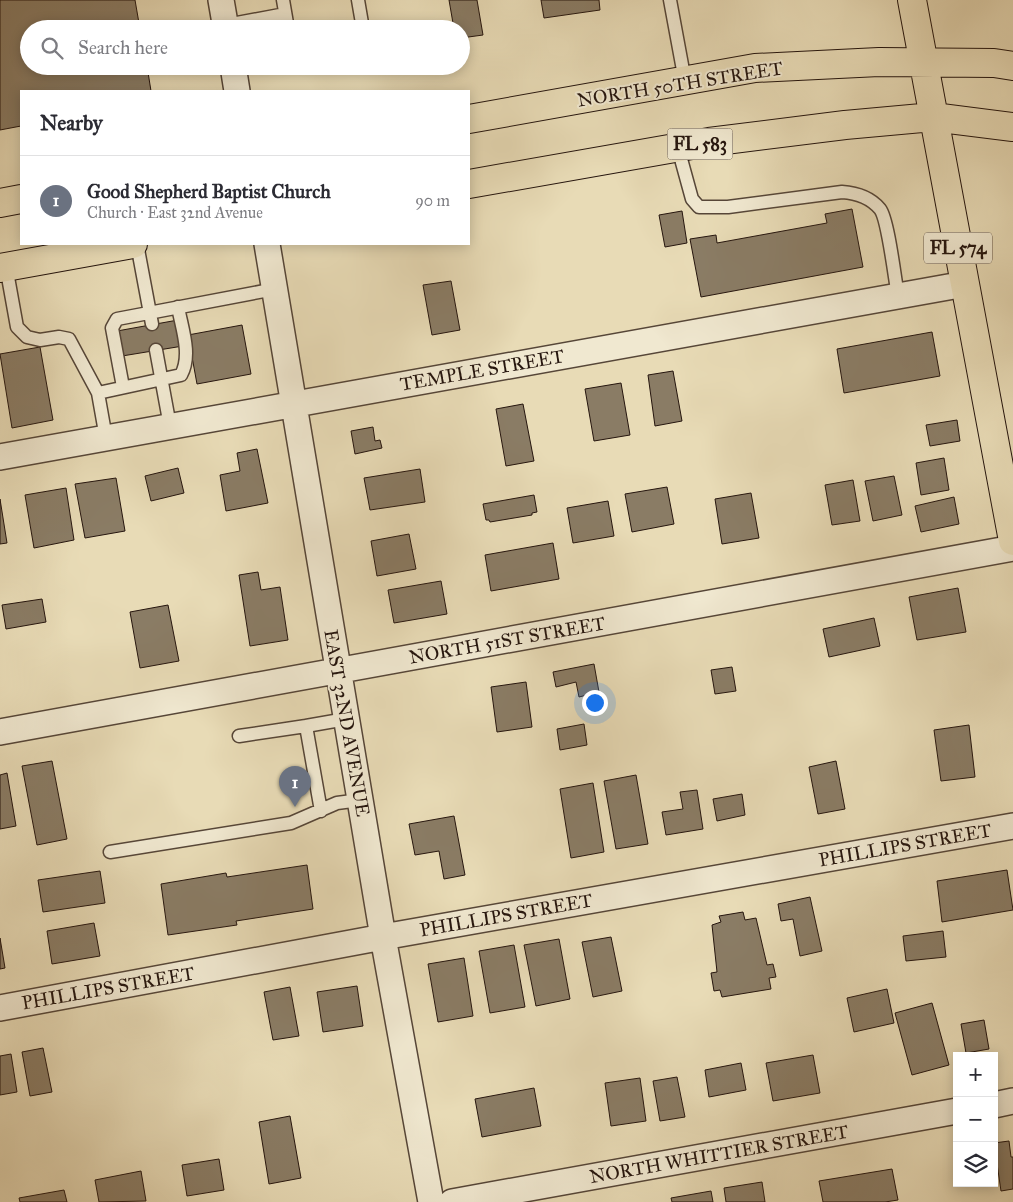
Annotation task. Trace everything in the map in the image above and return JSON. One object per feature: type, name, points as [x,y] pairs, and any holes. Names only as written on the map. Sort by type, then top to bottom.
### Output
[{"type":"main road","name":"FL 574","points":[[912,0],[1013,541]]},
{"type":"main road","name":"NORTH 50TH STREET","points":[[470,119],[755,68],[863,62],[994,63],[1013,66]]},
{"type":"main road","name":"FL 583","points":[[470,184],[709,142],[836,127],[933,117],[1013,127]]},
{"type":"main road","points":[[0,203],[20,199]]},
{"type":"main road","points":[[3,267],[127,245]]},
{"type":"street","points":[[221,0],[225,20]]},
{"type":"street","points":[[234,75],[237,90]]},
{"type":"street","name":"EAST 32ND AVENUE","points":[[267,245],[383,937],[431,1202]]},
{"type":"street","name":"TEMPLE STREET","points":[[0,457],[965,284]]},
{"type":"street","name":"NORTH 51ST STREET","points":[[0,732],[1013,548]]},
{"type":"street","name":"PHILLIPS STREET","points":[[0,1008],[383,937],[1013,826]]},
{"type":"street","points":[[998,1104],[1013,1101]]},
{"type":"street","name":"NORTH WHITTIER STREET","points":[[452,1202],[953,1112]]},
{"type":"lane","points":[[283,0],[286,20]]},
{"type":"lane","points":[[358,0],[361,20]]},
{"type":"lane","points":[[670,0],[685,81]]},
{"type":"lane","points":[[258,20],[285,14]]},
{"type":"lane","points":[[678,148],[692,199],[700,207],[728,207],[842,192],[858,194],[871,200],[881,210],[898,296]]},
{"type":"lane","points":[[137,245],[151,318]]},
{"type":"lane","points":[[3,267],[17,327],[27,337],[40,340],[59,337],[69,340],[98,393],[106,438]]},
{"type":"lane","points":[[123,388],[112,328],[117,319],[151,318],[178,307],[274,289]]},
{"type":"lane","points":[[98,393],[181,375],[186,366],[186,355],[178,307]]},
{"type":"lane","points":[[156,350],[170,426]]},
{"type":"lane","points":[[239,736],[346,719]]},
{"type":"lane","points":[[306,726],[321,810]]},
{"type":"lane","points":[[110,852],[292,823],[337,803],[360,800]]},
{"type":"building","points":[[0,0],[135,0],[138,20],[20,20],[20,75],[148,75],[151,90],[20,90],[20,126],[0,130]]},
{"type":"building","points":[[449,0],[477,0],[483,35],[470,37],[470,20],[452,20]]},
{"type":"building","points":[[541,0],[599,0],[600,10],[544,18]]},
{"type":"building","points":[[852,209],[863,267],[701,297],[690,239],[716,235],[717,243],[827,223],[825,214]]},
{"type":"building","points":[[682,211],[687,243],[665,247],[659,215]]},
{"type":"building","points":[[451,281],[460,330],[432,335],[423,285]]},
{"type":"building","points":[[178,320],[183,346],[122,356],[117,331]]},
{"type":"building","points":[[242,325],[251,374],[197,384],[188,335]]},
{"type":"building","points":[[932,332],[940,376],[844,393],[837,349]]},
{"type":"building","points":[[40,347],[53,420],[12,428],[0,354]]},
{"type":"building","points":[[673,371],[682,421],[655,426],[648,375]]},
{"type":"building","points":[[621,383],[630,435],[594,441],[585,389]]},
{"type":"building","points":[[523,404],[534,461],[506,466],[496,409]]},
{"type":"building","points":[[957,420],[960,441],[930,446],[926,425]]},
{"type":"building","points":[[373,427],[375,441],[380,440],[382,448],[355,454],[351,431]]},
{"type":"building","points":[[257,449],[268,503],[226,511],[220,475],[240,471],[237,453]]},
{"type":"building","points":[[944,458],[949,490],[921,495],[916,463]]},
{"type":"building","points":[[178,468],[184,493],[151,501],[145,476]]},
{"type":"building","points":[[420,469],[425,502],[370,510],[364,478]]},
{"type":"building","points":[[894,476],[902,515],[873,521],[865,481]]},
{"type":"building","points":[[116,478],[125,531],[85,538],[75,484]]},
{"type":"building","points":[[853,480],[860,521],[832,525],[825,485]]},
{"type":"building","points":[[667,487],[674,524],[632,532],[625,494]]},
{"type":"building","points":[[66,488],[74,540],[34,548],[25,495]]},
{"type":"building","points":[[751,493],[759,538],[722,544],[715,499]]},
{"type":"building","points":[[534,495],[537,512],[532,513],[532,515],[490,522],[486,520],[483,504]]},
{"type":"building","points":[[954,497],[959,524],[921,532],[915,506]]},
{"type":"building","points":[[0,499],[7,543],[0,544]]},
{"type":"building","points":[[608,501],[614,536],[573,543],[567,508]]},
{"type":"building","points":[[409,534],[416,569],[377,576],[371,541]]},
{"type":"building","points":[[553,543],[559,579],[491,591],[485,555]]},
{"type":"building","points":[[258,572],[261,590],[280,587],[288,640],[250,646],[239,575]]},
{"type":"building","points":[[441,581],[447,614],[394,623],[388,590]]},
{"type":"building","points":[[958,588],[966,632],[917,640],[909,597]]},
{"type":"building","points":[[42,599],[46,622],[6,629],[2,605]]},
{"type":"building","points":[[168,605],[179,661],[140,668],[130,612]]},
{"type":"building","points":[[874,618],[880,646],[829,657],[823,629]]},
{"type":"building","points":[[594,664],[599,692],[579,697],[576,682],[556,687],[553,672]]},
{"type":"building","points":[[732,667],[736,691],[715,694],[711,670]]},
{"type":"building","points":[[526,682],[532,727],[497,732],[491,687]]},
{"type":"building","points":[[584,724],[587,745],[560,750],[557,729]]},
{"type":"building","points":[[969,725],[975,777],[941,781],[934,730]]},
{"type":"building","points":[[52,761],[67,839],[37,845],[22,766]]},
{"type":"building","points":[[836,761],[845,809],[818,814],[809,767]]},
{"type":"building","points":[[7,773],[16,826],[0,829],[0,775]]},
{"type":"building","points":[[636,775],[648,844],[616,849],[604,781]]},
{"type":"building","points":[[593,783],[604,852],[571,858],[560,789]]},
{"type":"building","points":[[697,790],[703,829],[666,835],[662,812],[683,809],[680,792]]},
{"type":"building","points":[[742,794],[745,815],[717,821],[713,799]]},
{"type":"building","points":[[454,816],[465,875],[444,879],[439,851],[415,855],[409,824]]},
{"type":"building","points":[[307,865],[313,909],[236,921],[237,925],[168,935],[161,884],[226,873],[227,877]]},
{"type":"building","points":[[1007,870],[1013,910],[942,922],[937,881]]},
{"type":"building","points":[[100,871],[105,903],[43,912],[38,880]]},
{"type":"building","points":[[810,897],[822,951],[800,956],[793,919],[781,921],[778,904]]},
{"type":"building","points":[[743,912],[745,920],[756,918],[767,965],[773,964],[776,977],[769,978],[771,989],[722,997],[720,990],[714,991],[711,973],[717,972],[712,925],[721,922],[719,916]]},
{"type":"building","points":[[94,923],[100,956],[52,964],[47,931]]},
{"type":"building","points":[[943,931],[946,957],[906,961],[903,936]]},
{"type":"building","points":[[611,937],[622,991],[593,997],[582,942]]},
{"type":"building","points":[[0,938],[5,968],[0,969]]},
{"type":"building","points":[[559,939],[570,999],[536,1006],[524,945]]},
{"type":"building","points":[[514,945],[525,1007],[490,1013],[479,951]]},
{"type":"building","points":[[464,958],[473,1016],[438,1022],[428,964]]},
{"type":"building","points":[[357,986],[363,1026],[323,1032],[317,992]]},
{"type":"building","points":[[290,987],[299,1036],[273,1040],[264,992]]},
{"type":"building","points":[[887,989],[894,1023],[854,1032],[847,998]]},
{"type":"building","points":[[932,1003],[949,1065],[912,1075],[895,1013]]},
{"type":"building","points":[[984,1020],[989,1049],[966,1052],[961,1024]]},
{"type":"building","points":[[43,1048],[52,1092],[30,1096],[22,1052]]},
{"type":"building","points":[[11,1054],[17,1092],[0,1095],[0,1056]]},
{"type":"building","points":[[813,1055],[820,1093],[773,1101],[766,1063]]},
{"type":"building","points":[[741,1063],[746,1090],[709,1097],[705,1070]]},
{"type":"building","points":[[677,1077],[685,1117],[660,1121],[653,1081]]},
{"type":"building","points":[[640,1078],[646,1121],[611,1126],[605,1083]]},
{"type":"building","points":[[534,1088],[541,1126],[482,1137],[475,1099]]},
{"type":"building","points":[[290,1116],[301,1178],[269,1184],[259,1122]]},
{"type":"building","points":[[1009,1141],[1011,1157],[1013,1157],[1013,1189],[1001,1191],[998,1170],[998,1142]]},
{"type":"building","points":[[219,1159],[224,1190],[187,1196],[182,1165]]},
{"type":"building","points":[[892,1169],[898,1200],[885,1202],[823,1202],[819,1181]]},
{"type":"building","points":[[141,1171],[146,1201],[99,1202],[95,1180]]},
{"type":"building","points":[[762,1182],[765,1202],[726,1202],[724,1188]]},
{"type":"building","points":[[64,1190],[67,1202],[20,1202],[19,1198]]},
{"type":"building","points":[[711,1191],[713,1202],[672,1202],[671,1198]]},
{"type":"place","name":"Good Shepherd Baptist Church","points":[[295,807]]}]
